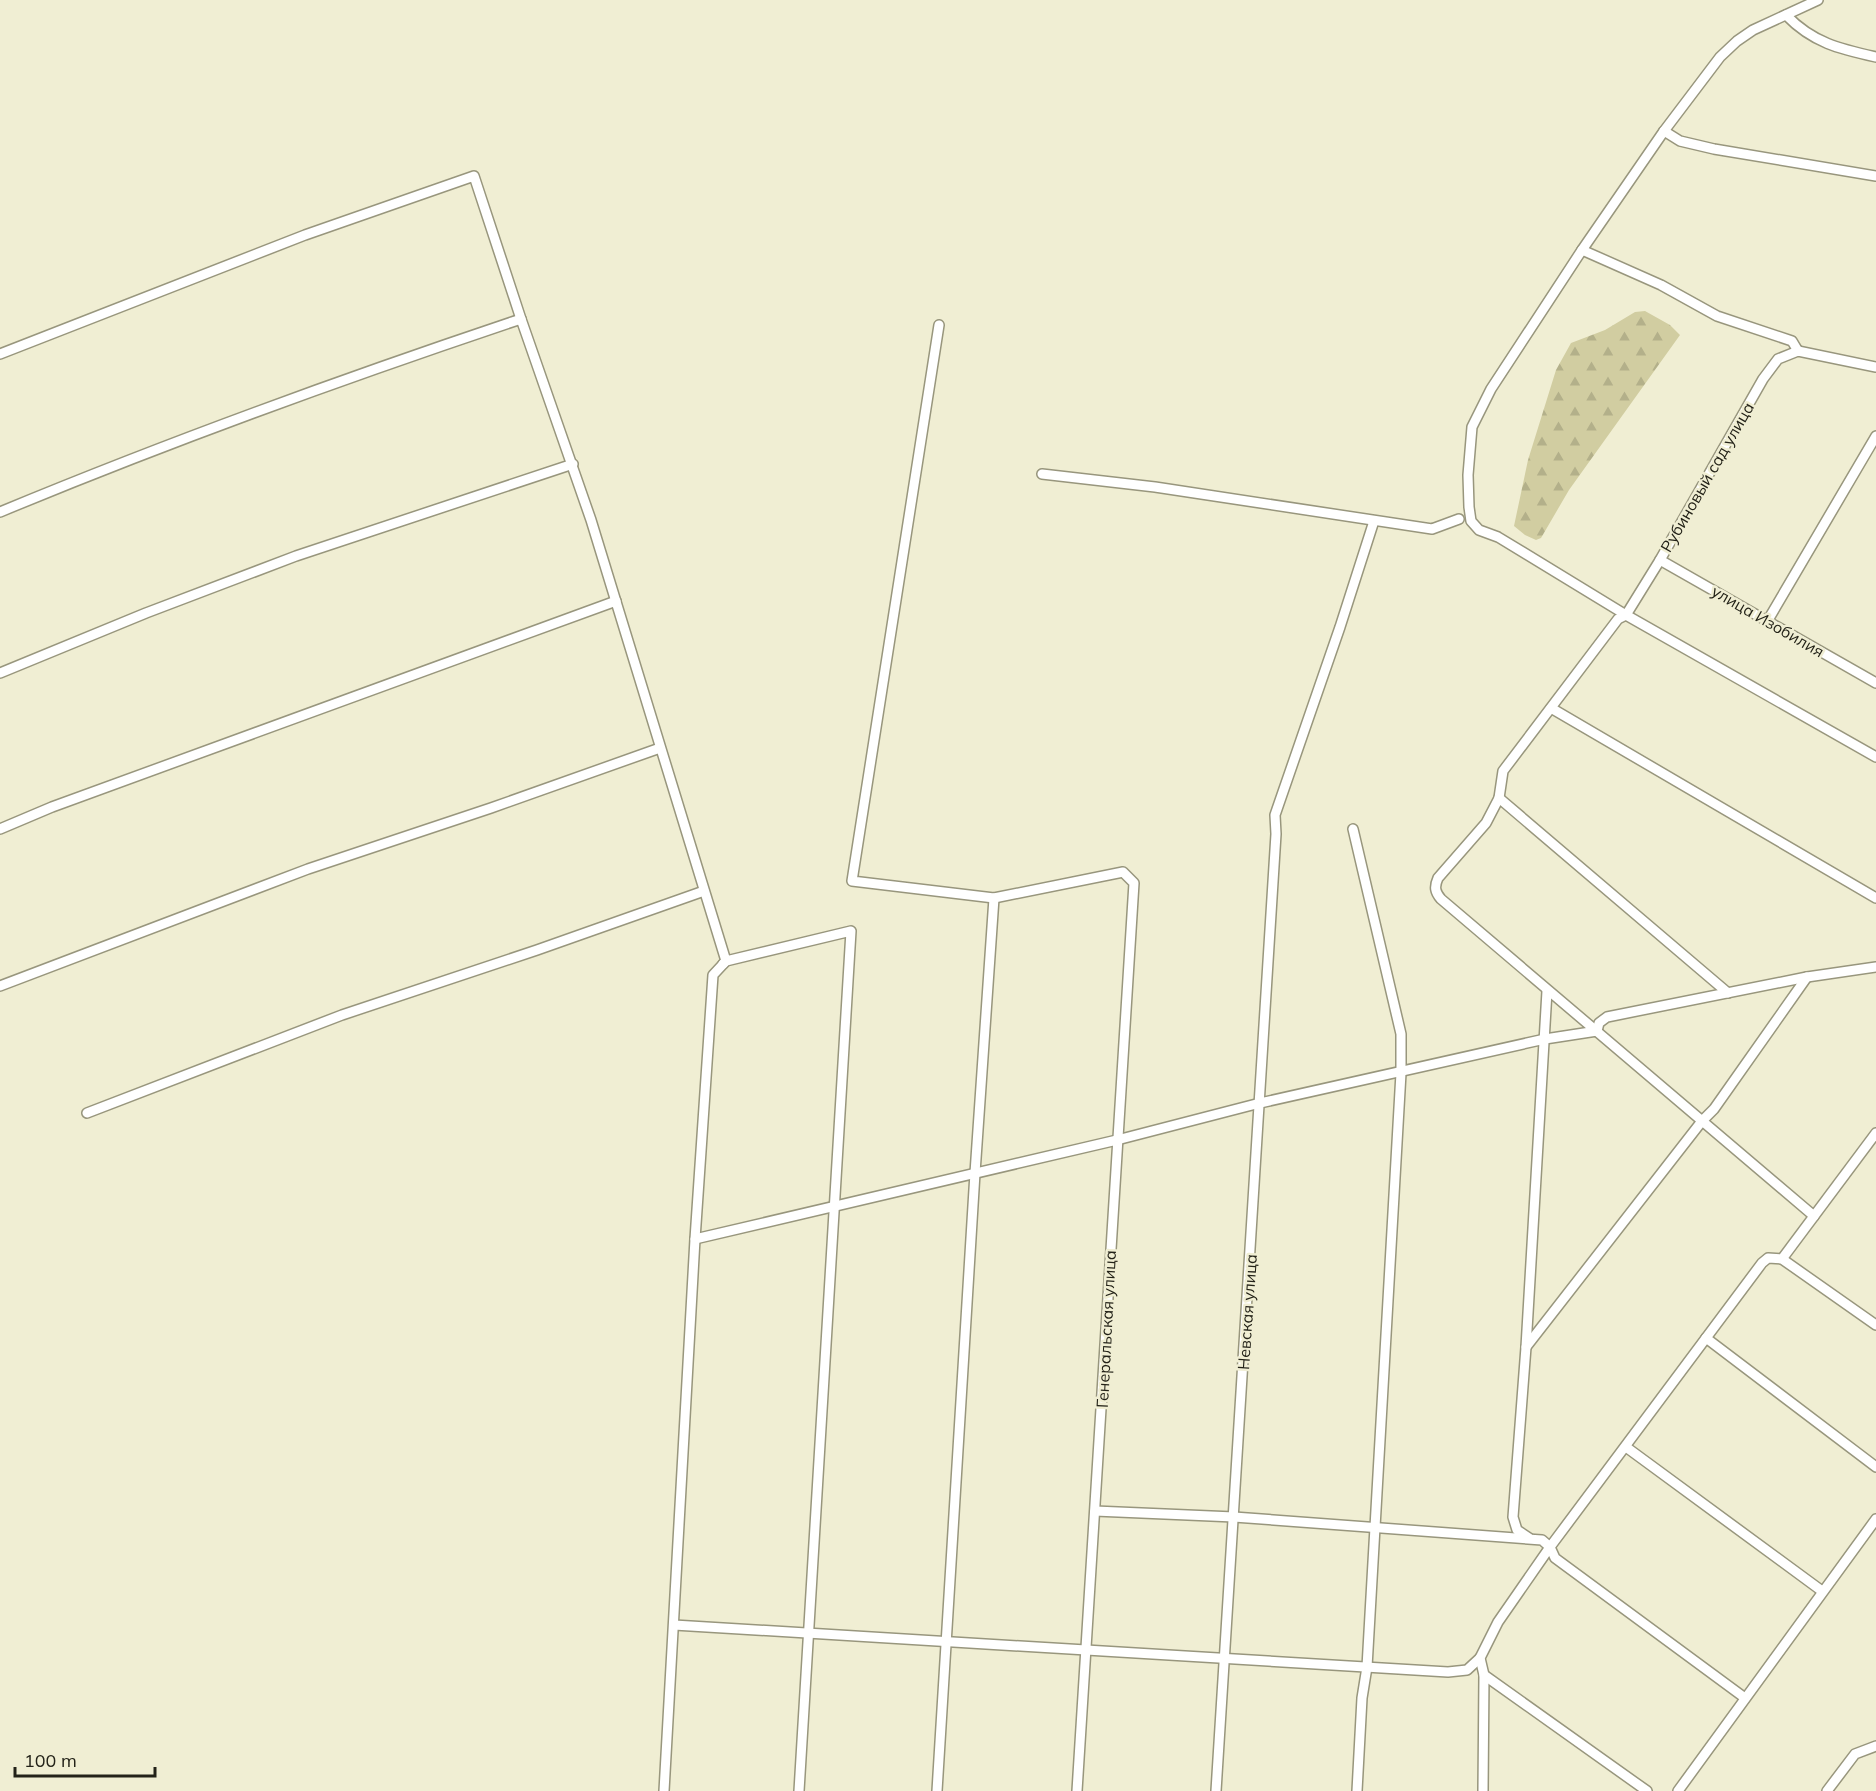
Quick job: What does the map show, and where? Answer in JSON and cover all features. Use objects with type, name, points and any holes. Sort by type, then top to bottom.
[{"type":"street","points":[[1818,0],[1753,30],[1720,57],[1664,131],[1582,250],[1491,389],[1472,427],[1468,475],[1470,515],[1471,521],[1479,530],[1498,537],[1626,615],[1876,757]]},
{"type":"street","points":[[1786,15],[1807,34],[1828,45],[1876,57]]},
{"type":"street","points":[[1664,131],[1680,141],[1714,149],[1876,176]]},
{"type":"street","points":[[0,354],[305,235],[474,176],[521,319],[573,464],[726,961]]},
{"type":"street","points":[[1582,250],[1661,285],[1717,316],[1792,341],[1798,351],[1876,367]]},
{"type":"street","points":[[0,512],[113,465],[326,386],[521,319]]},
{"type":"street","points":[[937,1791],[994,898],[852,881],[939,325]]},
{"type":"street","name":"Рубиновый сад улица","points":[[1547,991],[1437,894],[1435,886],[1438,878],[1486,823],[1499,798],[1503,771],[1618,619],[1626,615],[1763,379],[1778,359],[1798,351]]},
{"type":"street","points":[[1768,620],[1876,436]]},
{"type":"street","points":[[0,673],[146,613],[296,556],[573,464]]},
{"type":"street","points":[[1042,474],[1155,487],[1432,529],[1459,519]]},
{"type":"street","name":"Невская улица","points":[[1216,1791],[1260,1103],[1276,834],[1275,815],[1374,521]]},
{"type":"street","name":"улица Изобилия","points":[[1660,560],[1875,681]]},
{"type":"street","points":[[0,829],[52,807],[616,601]]},
{"type":"street","points":[[1551,708],[1876,898]]},
{"type":"street","points":[[0,986],[308,869],[660,748]]},
{"type":"street","points":[[1499,798],[1728,993]]},
{"type":"street","points":[[1353,829],[1401,1035],[1401,1073],[1367,1667],[1362,1698],[1357,1791]]},
{"type":"street","name":"Генеральская улица","points":[[994,898],[1123,872],[1134,883],[1077,1791]]},
{"type":"street","points":[[87,1113],[342,1016],[704,891]]},
{"type":"street","points":[[664,1791],[695,1239],[714,975],[726,961],[851,931],[799,1791]]},
{"type":"street","points":[[1597,1031],[1599,1023],[1607,1017],[1807,977],[1876,967]]},
{"type":"street","points":[[1526,1347],[1702,1121],[1714,1109],[1807,977]]},
{"type":"street","points":[[1547,991],[1814,1216]]},
{"type":"street","points":[[1529,1538],[1517,1530],[1513,1517],[1526,1347],[1547,991]]},
{"type":"street","points":[[695,1239],[1117,1140],[1260,1103],[1545,1039],[1597,1031]]},
{"type":"street","points":[[1782,1258],[1876,1132]]},
{"type":"street","points":[[674,1625],[1448,1672],[1467,1670],[1480,1658],[1498,1622],[1550,1547],[1762,1263],[1775,1257],[1782,1258],[1876,1325]]},
{"type":"street","points":[[1706,1338],[1876,1467]]},
{"type":"street","points":[[1626,1447],[1822,1591]]},
{"type":"street","points":[[1095,1511],[1234,1517],[1542,1540],[1550,1547],[1555,1558],[1745,1698]]},
{"type":"street","points":[[1677,1791],[1876,1519]]},
{"type":"street","points":[[1480,1658],[1484,1675],[1483,1791]]},
{"type":"street","points":[[1484,1675],[1647,1791]]},
{"type":"street","points":[[1827,1791],[1855,1754],[1876,1746]]},
{"type":"green space","points":[[1645,311],[1670,325],[1680,335],[1569,490],[1541,538],[1536,540],[1525,535],[1514,526],[1528,460],[1556,370],[1571,343],[1605,330],[1635,312]]}]
